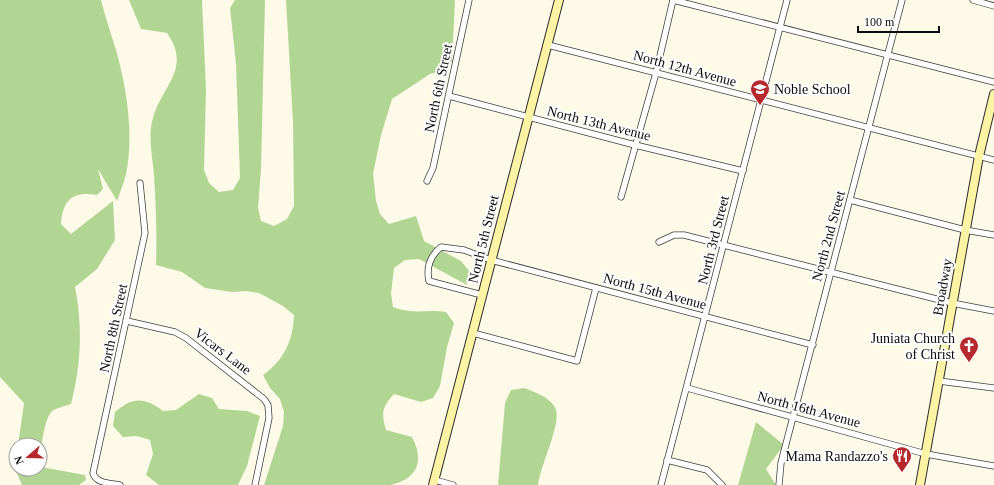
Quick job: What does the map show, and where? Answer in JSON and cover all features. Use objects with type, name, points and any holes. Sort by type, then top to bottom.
[{"type":"street","name":"North 6th Street","points":[[427,181],[433,168],[469,0]]},
{"type":"street","name":"North 5th Street","points":[[434,483],[559,0]]},
{"type":"street","points":[[621,197],[656,73],[673,0],[994,82]]},
{"type":"street","name":"North 3rd Street","points":[[661,485],[706,317],[787,0]]},
{"type":"street","name":"North 2nd Street","points":[[778,482],[781,463],[902,0]]},
{"type":"street","points":[[973,0],[994,6]]},
{"type":"street","name":"North 12th Avenue","points":[[548,45],[994,160]]},
{"type":"street","name":"Broadway","points":[[920,485],[978,156],[994,94]]},
{"type":"street","name":"North 13th Avenue","points":[[449,96],[528,118],[743,171]]},
{"type":"street","name":"North 8th Street","points":[[120,485],[98,481],[94,478],[94,467],[145,233],[140,183]]},
{"type":"street","points":[[850,200],[965,230],[994,235]]},
{"type":"street","points":[[659,242],[674,235],[684,235],[952,303],[994,311]]},
{"type":"street","name":"North 15th Avenue","points":[[482,296],[429,281],[430,260],[441,247],[448,246],[464,250],[491,260],[813,345]]},
{"type":"street","points":[[473,333],[577,361],[596,288]]},
{"type":"street","name":"Vicars Lane","points":[[127,321],[174,332],[186,338],[264,399],[269,411],[255,485]]},
{"type":"street","points":[[939,381],[994,388]]},
{"type":"street","name":"North 16th Avenue","points":[[687,388],[926,454],[994,466]]},
{"type":"street","points":[[667,460],[707,470],[722,485]]},
{"type":"street","points":[[434,483],[453,485]]},
{"type":"green space","points":[[0,0],[101,0],[120,65],[126,96],[129,128],[128,159],[125,177],[117,201],[98,169],[103,189],[97,195],[82,194],[71,199],[64,208],[62,215],[61,224],[71,234],[113,201],[115,240],[97,269],[75,287],[78,302],[80,346],[77,375],[71,404],[52,411],[47,420],[43,437],[19,437],[24,403],[0,377]]},
{"type":"green space","points":[[129,0],[202,0],[206,89],[204,170],[209,183],[219,192],[233,190],[240,178],[236,64],[230,8],[235,0],[265,0],[261,169],[258,208],[261,221],[274,226],[287,219],[294,206],[293,122],[286,0],[455,0],[452,61],[444,71],[430,74],[392,99],[381,135],[373,174],[376,201],[380,214],[389,224],[416,216],[424,241],[461,261],[470,272],[467,285],[419,259],[405,260],[394,268],[391,294],[393,307],[407,311],[446,312],[454,323],[447,347],[440,386],[433,398],[421,402],[394,394],[384,410],[383,419],[386,430],[412,437],[416,446],[418,461],[416,468],[407,479],[390,485],[264,485],[283,426],[284,412],[280,399],[270,388],[263,375],[277,363],[286,349],[292,333],[294,315],[283,306],[259,293],[246,291],[232,292],[205,288],[182,272],[156,265],[156,209],[151,128],[156,109],[176,68],[177,57],[174,46],[167,33],[141,29]]},
{"type":"green space","points":[[524,388],[543,396],[551,402],[556,410],[556,425],[538,485],[498,485],[505,403],[511,390]]},
{"type":"green space","points":[[199,394],[212,398],[219,409],[247,411],[260,416],[247,466],[238,485],[159,485],[146,475],[153,454],[150,440],[137,436],[123,437],[113,426],[115,412],[133,401],[144,401],[150,403],[163,411],[176,410]]},
{"type":"green space","points":[[756,422],[784,445],[766,469],[776,485],[738,485]]},
{"type":"green space","points":[[48,468],[85,475],[86,480],[79,485],[22,485],[19,477],[48,477]]},
{"type":"place","name":"Noble School","points":[[760,106]]},
{"type":"place","name":"Juniata Church of Christ","points":[[969,363]]},
{"type":"place","name":"Mama Randazzo's","points":[[902,473]]}]
